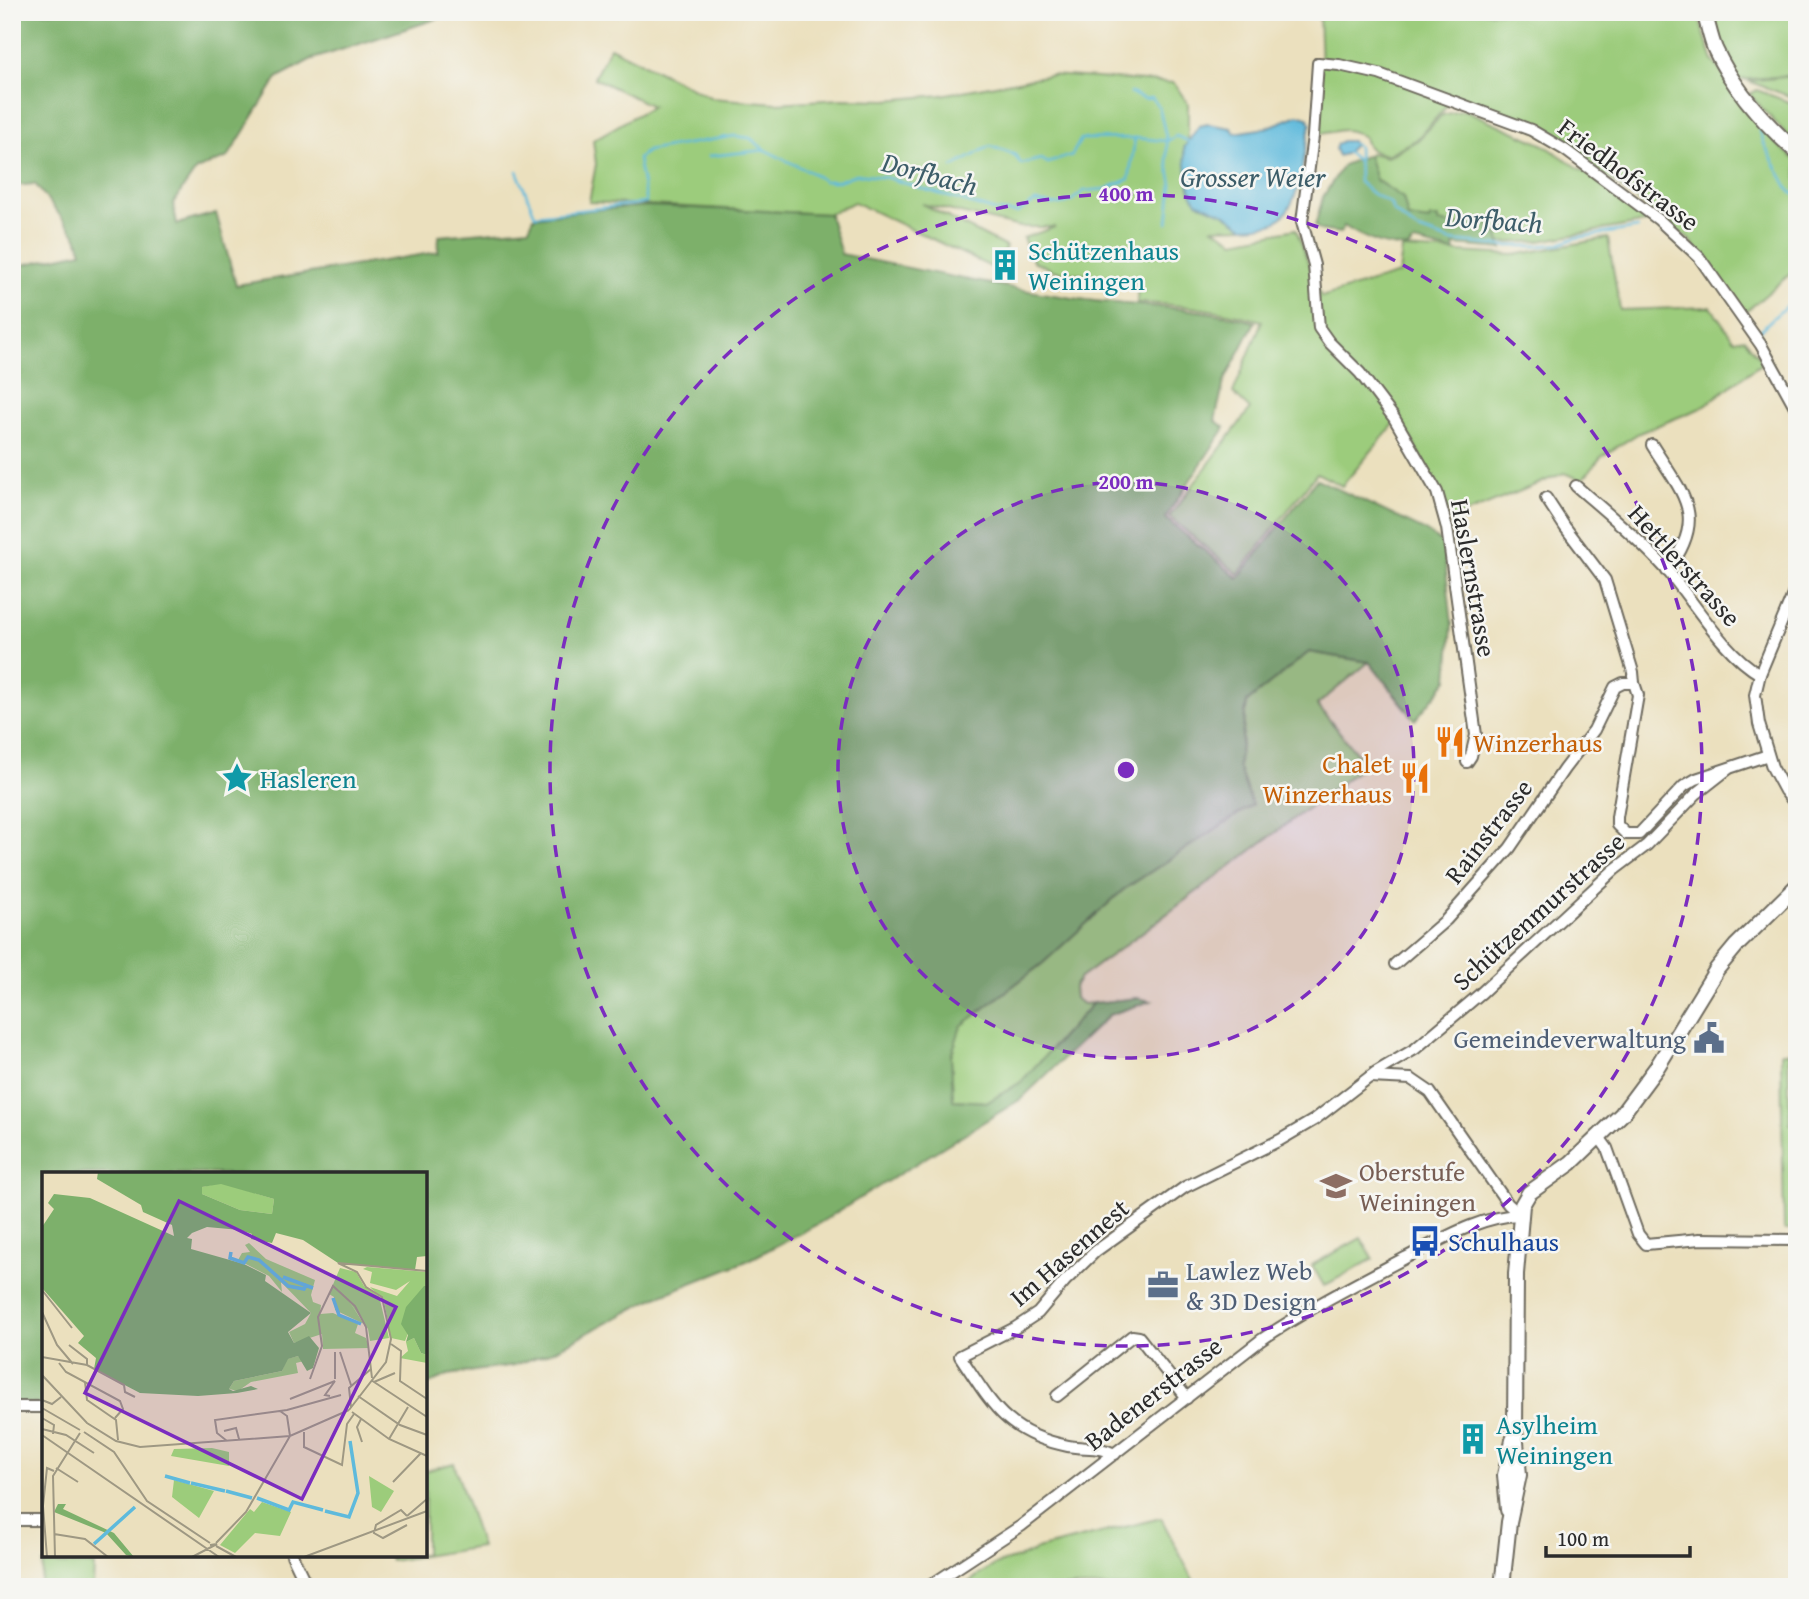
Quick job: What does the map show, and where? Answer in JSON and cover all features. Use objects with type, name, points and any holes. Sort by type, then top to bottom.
[{"type":"street","points":[[1704,12],[1712,40],[1724,65],[1757,111],[1797,152]]},
{"type":"street","name":"Friedhofstrasse","points":[[1318,63],[1379,74],[1531,130],[1565,150],[1659,220],[1699,257],[1761,345],[1797,410]]},
{"type":"street","name":"Haslernstrasse","points":[[1318,63],[1313,136],[1302,222],[1314,265],[1318,322],[1323,336],[1360,373],[1394,418],[1420,461],[1441,504],[1447,528],[1476,735],[1467,762]]},
{"type":"street","points":[[1652,445],[1686,500],[1690,516],[1686,540],[1667,571]]},
{"type":"street","name":"Hettlerstrasse","points":[[1576,486],[1637,539],[1667,571],[1738,660],[1760,674]]},
{"type":"street","points":[[1546,498],[1564,527],[1605,580],[1638,690],[1617,817],[1620,830],[1632,836],[1639,834],[1684,786],[1696,779],[1768,755]]},
{"type":"street","points":[[1797,585],[1760,674],[1755,695],[1757,713],[1776,777],[1797,806]]},
{"type":"street","name":"Rainstrasse","points":[[1395,964],[1446,919],[1510,848],[1594,730],[1615,687],[1623,683],[1634,683]]},
{"type":"street","name":"Schützenmurstrasse","points":[[1370,1077],[1438,1031],[1614,870],[1647,845],[1696,794],[1728,769]]},
{"type":"street","points":[[1503,1587],[1509,1522],[1519,1475],[1515,1431],[1516,1274],[1520,1215],[1529,1193],[1571,1163],[1622,1114],[1651,1077],[1717,969],[1736,946],[1797,886]]},
{"type":"street","points":[[1370,1077],[1411,1079],[1430,1092],[1508,1204],[1520,1215]]},
{"type":"street","name":"Im Hasennest","points":[[1115,1454],[1107,1449],[1068,1446],[1018,1428],[1000,1414],[960,1356],[1038,1313],[1065,1280],[1096,1251],[1185,1187],[1314,1120],[1370,1077]]},
{"type":"street","points":[[1600,1137],[1607,1147],[1638,1234],[1646,1244],[1700,1239],[1797,1240]]},
{"type":"street","name":"Badenerstrasse","points":[[928,1587],[1021,1526],[1261,1340],[1314,1305],[1487,1220],[1520,1215]]},
{"type":"street","points":[[1057,1396],[1132,1336],[1139,1338],[1187,1398]]},
{"type":"street","points":[[12,1407],[42,1407]]},
{"type":"street","points":[[12,1520],[42,1520]]},
{"type":"street","points":[[293,1557],[304,1580],[304,1587]]},
{"type":"green space","points":[[12,12],[458,12],[310,60],[277,78],[228,157],[196,170],[173,203],[177,224],[216,213],[236,285],[438,252],[439,236],[529,228],[534,217],[590,210],[649,206],[829,214],[841,254],[1056,295],[1193,310],[1255,322],[1224,382],[1215,420],[1225,428],[1165,518],[1238,578],[1317,479],[1422,529],[1443,543],[1452,624],[1448,680],[1415,720],[1369,662],[1309,652],[1247,702],[1238,766],[1252,805],[1123,890],[1043,963],[961,1026],[951,1056],[953,1100],[988,1102],[1021,1082],[1093,1003],[1137,998],[1151,1001],[1109,1015],[1021,1099],[818,1224],[749,1260],[654,1298],[553,1351],[515,1365],[448,1375],[427,1385],[427,1172],[42,1172],[42,1404],[12,1403],[12,267],[82,252],[77,237],[35,184],[12,186]]},
{"type":"green space","points":[[1319,12],[1697,12],[1713,61],[1775,142],[1797,161],[1797,268],[1742,315],[1691,241],[1567,147],[1498,110],[1455,97],[1417,139],[1387,155],[1372,150],[1364,137],[1351,131],[1317,134],[1321,69]]},
{"type":"green space","points":[[1708,12],[1797,12],[1797,75],[1739,80],[1722,54]]},
{"type":"green space","points":[[610,47],[712,98],[776,103],[841,99],[887,100],[941,95],[1050,75],[1174,83],[1188,104],[1188,141],[1184,149],[1192,195],[1200,204],[1223,213],[1244,227],[1213,228],[1235,241],[1296,229],[1321,297],[1399,274],[1402,249],[1514,255],[1608,238],[1620,310],[1711,307],[1734,340],[1744,338],[1763,362],[1701,408],[1639,433],[1601,457],[1582,480],[1564,473],[1453,519],[1400,417],[1342,486],[1317,473],[1238,574],[1169,517],[1250,409],[1233,393],[1262,321],[1200,308],[1137,303],[1138,281],[1055,271],[1033,261],[1023,238],[1055,227],[1020,227],[922,204],[1006,247],[995,269],[854,202],[829,214],[589,202],[596,164],[593,140],[652,106],[594,78]]},
{"type":"green space","points":[[1794,76],[1797,78],[1797,99],[1748,81]]},
{"type":"green space","points":[[1757,90],[1797,105],[1797,146],[1749,94]]},
{"type":"green space","points":[[1465,110],[1544,145],[1592,177],[1647,222],[1539,241],[1500,243],[1496,229],[1490,230],[1488,220],[1459,226],[1438,222],[1438,219],[1429,221],[1408,218],[1403,198],[1376,180],[1368,155],[1370,153],[1387,157],[1418,140],[1442,115]]},
{"type":"green space","points":[[1368,155],[1376,180],[1403,198],[1408,218],[1429,221],[1430,218],[1438,218],[1438,222],[1459,226],[1488,220],[1490,230],[1496,229],[1502,249],[1454,245],[1455,252],[1414,242],[1408,248],[1374,242],[1344,226],[1340,233],[1320,230],[1315,226],[1323,197],[1343,165]]},
{"type":"green space","points":[[1309,652],[1369,662],[1317,705],[1366,764],[1080,978],[1074,987],[1075,998],[1083,1004],[1093,1003],[1021,1082],[988,1102],[953,1100],[951,1056],[961,1026],[1043,963],[1123,890],[1252,805],[1238,767],[1247,702]]},
{"type":"green space","points":[[1781,1052],[1788,1052],[1790,1124],[1797,1124],[1797,1221],[1792,1221],[1792,1230],[1784,1230]]},
{"type":"green space","points":[[1361,1238],[1373,1259],[1324,1286],[1312,1265]]},
{"type":"green space","points":[[454,1463],[481,1547],[427,1555],[427,1470]]},
{"type":"green space","points":[[1161,1518],[1197,1587],[963,1587],[991,1568],[1037,1549]]},
{"type":"green space","points":[[390,1557],[417,1557],[391,1561]]},
{"type":"green space","points":[[43,1564],[94,1565],[93,1587],[40,1587]]},
{"type":"water","name":"Grosser Weier","points":[[1298,115],[1308,118],[1311,124],[1300,178],[1292,204],[1276,222],[1265,226],[1244,227],[1223,213],[1197,202],[1192,195],[1184,148],[1199,126],[1208,124],[1231,128],[1235,133],[1266,128]]},
{"type":"water","points":[[1342,141],[1352,141],[1354,145],[1345,154],[1338,156],[1335,149]]},
{"type":"waterway","points":[[1130,93],[1145,99],[1152,98],[1159,107],[1167,141],[1172,184],[1168,223]]},
{"type":"waterway","points":[[1757,122],[1765,146],[1790,192],[1797,195]]},
{"type":"waterway","name":"Dorfbach","points":[[517,171],[535,215],[646,203],[638,159],[647,151],[734,136],[750,138],[765,150],[824,181],[838,181],[856,174],[888,178],[995,211],[1017,213],[1035,202],[1060,205],[1084,191],[1106,189],[1129,179],[1135,138]]},
{"type":"waterway","points":[[953,167],[990,146],[1015,155],[1021,164],[1041,159],[1048,163],[1072,155],[1081,139],[1135,138],[1167,141],[1176,136],[1188,141]]},
{"type":"waterway","name":"Dorfbach","points":[[1354,144],[1358,146],[1359,182],[1390,203],[1393,211],[1416,229],[1450,241],[1537,246],[1638,228]]},
{"type":"waterway","points":[[709,156],[765,150]]},
{"type":"waterway","points":[[1347,152],[1358,161]]},
{"type":"waterway","points":[[1758,332],[1797,296]]},
{"type":"place","name":"Schützenhaus Weiningen","points":[[1005,265]]},
{"type":"place","name":"Winzerhaus","points":[[1450,742]]},
{"type":"place","name":"Hasleren","points":[[237,778]]},
{"type":"place","name":"Chalet Winzerhaus","points":[[1415,778]]},
{"type":"place","name":"Gemeindeverwaltung","points":[[1709,1038]]},
{"type":"place","name":"Oberstufe Weiningen","points":[[1336,1186]]},
{"type":"place","name":"Schulhaus","points":[[1425,1241]]},
{"type":"place","name":"Lawlez Web & 3D Design","points":[[1163,1285]]},
{"type":"place","name":"Asylheim Weiningen","points":[[1473,1439]]}]
